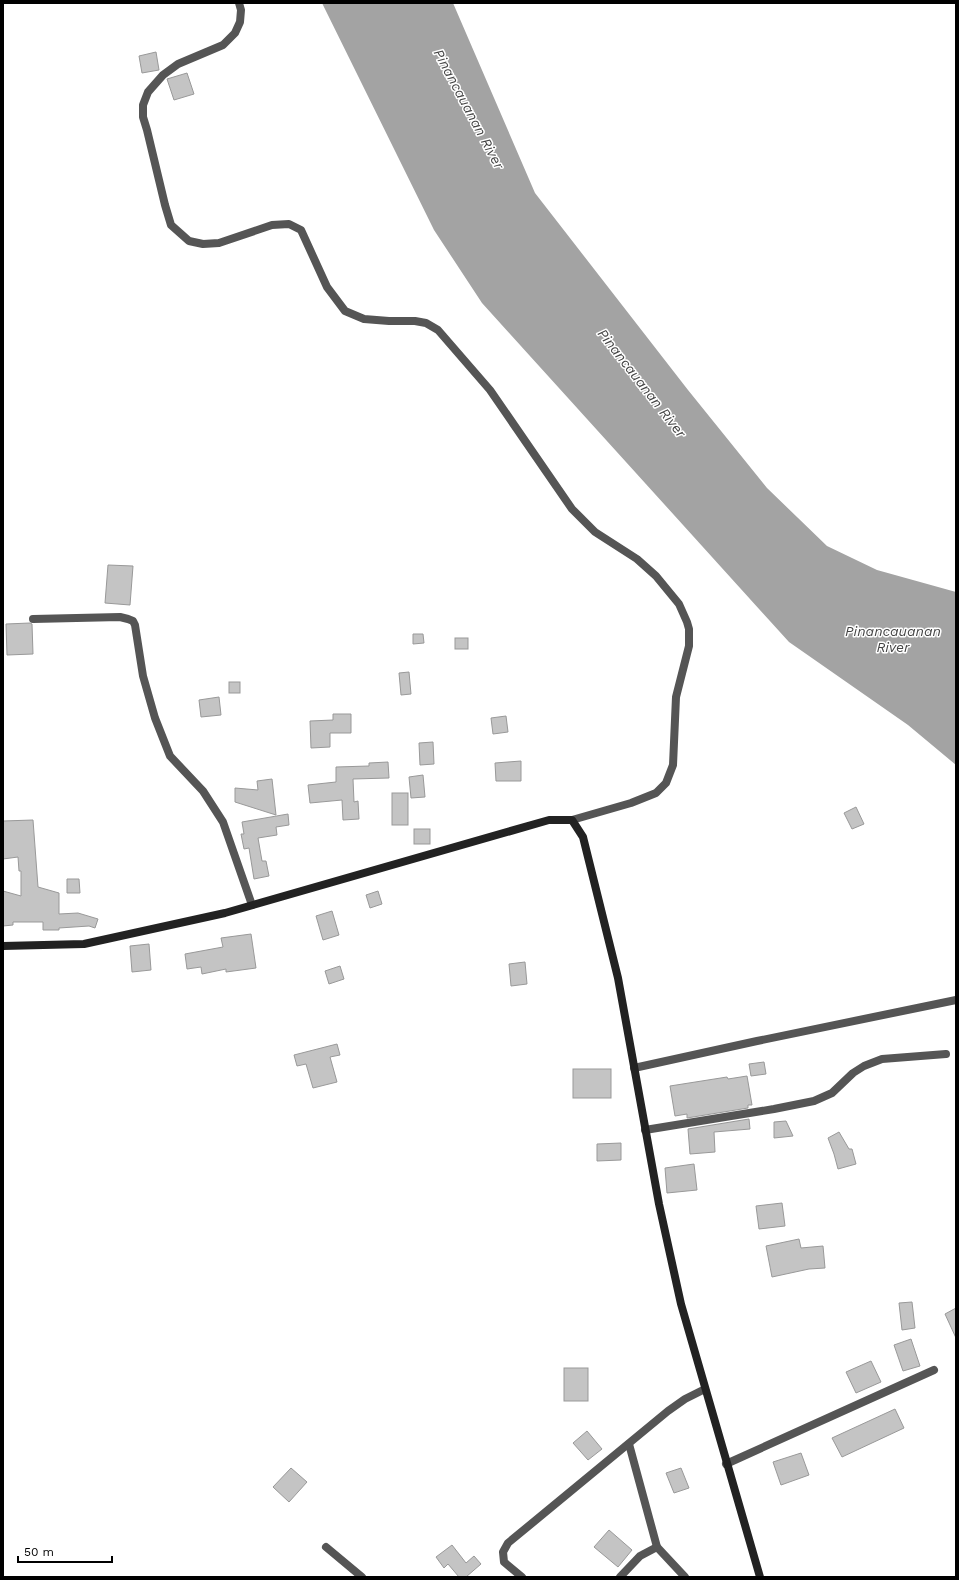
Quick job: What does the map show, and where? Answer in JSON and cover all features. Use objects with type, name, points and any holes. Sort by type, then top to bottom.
[{"type":"street","points":[[3,946],[84,944],[225,913],[549,820],[572,820],[631,803],[656,793],[666,783],[673,765],[676,697],[689,646],[689,629],[679,604],[656,576],[637,559],[595,532],[572,509],[490,390],[438,330],[426,323],[415,321],[364,319],[345,311],[327,287],[301,230],[289,224],[272,225],[219,243],[203,244],[189,241],[171,225],[143,117],[143,105],[148,92],[163,75],[178,64],[223,45],[235,33],[240,22],[241,10],[239,3]]},
{"type":"street","points":[[33,619],[120,617],[133,621],[137,632],[143,676],[155,718],[170,756],[203,791],[223,822],[252,905]]},
{"type":"street","points":[[572,820],[583,836],[618,978],[659,1204],[681,1304],[726,1464],[760,1577]]},
{"type":"street","points":[[634,1068],[956,1000]]},
{"type":"street","points":[[645,1130],[814,1101],[832,1093],[853,1073],[864,1066],[882,1059],[946,1054]]},
{"type":"street","points":[[726,1464],[934,1370]]},
{"type":"street","points":[[522,1577],[504,1562],[503,1552],[508,1544],[668,1411],[685,1399],[705,1389]]},
{"type":"street","points":[[629,1444],[657,1547],[685,1577]]},
{"type":"street","points":[[326,1547],[362,1577]]},
{"type":"street","points":[[620,1577],[640,1556],[657,1547]]},
{"type":"water","name":"Pinancauanan River","points":[[322,3],[453,3],[535,193],[688,390],[767,488],[827,546],[877,570],[956,592],[956,765],[908,725],[789,642],[482,303],[434,230]]},
{"type":"building","points":[[156,52],[159,70],[142,73],[139,56]]},
{"type":"building","points":[[187,73],[194,94],[174,100],[167,79]]},
{"type":"building","points":[[108,565],[133,566],[130,605],[105,603]]},
{"type":"building","points":[[6,624],[32,624],[33,654],[7,655]]},
{"type":"building","points":[[413,634],[423,634],[424,643],[413,644]]},
{"type":"building","points":[[455,638],[468,638],[468,649],[455,649]]},
{"type":"building","points":[[409,672],[411,694],[401,695],[399,673]]},
{"type":"building","points":[[229,682],[240,682],[240,693],[229,693]]},
{"type":"building","points":[[219,697],[221,715],[201,717],[199,700]]},
{"type":"building","points":[[333,714],[351,714],[351,733],[330,733],[330,747],[311,748],[310,721],[333,720]]},
{"type":"building","points":[[506,716],[508,732],[493,734],[491,718]]},
{"type":"building","points":[[433,742],[434,764],[420,765],[419,743]]},
{"type":"building","points":[[521,761],[521,781],[496,781],[495,763]]},
{"type":"building","points":[[388,762],[389,778],[353,779],[354,802],[358,801],[359,819],[343,820],[342,800],[310,803],[308,785],[336,782],[336,767],[369,766],[369,763]]},
{"type":"building","points":[[423,775],[425,797],[411,798],[409,777]]},
{"type":"building","points":[[272,779],[276,815],[235,802],[235,788],[258,790],[257,781]]},
{"type":"building","points":[[392,793],[408,793],[408,825],[392,825]]},
{"type":"building","points":[[856,807],[864,824],[852,829],[844,813]]},
{"type":"building","points":[[288,814],[289,825],[276,827],[277,835],[258,838],[262,861],[266,861],[269,876],[254,879],[249,848],[244,849],[241,834],[244,834],[242,822]]},
{"type":"building","points":[[33,820],[38,887],[59,893],[59,914],[78,913],[98,919],[95,928],[89,926],[59,928],[59,930],[43,930],[43,922],[13,922],[13,925],[3,926],[3,891],[21,896],[21,871],[19,871],[18,857],[3,859],[3,821]]},
{"type":"building","points":[[414,829],[430,829],[430,844],[414,844]]},
{"type":"building","points":[[67,879],[79,879],[80,893],[67,893]]},
{"type":"building","points":[[378,891],[382,904],[370,908],[366,895]]},
{"type":"building","points":[[332,911],[339,935],[323,940],[316,916]]},
{"type":"building","points":[[251,934],[256,968],[226,972],[226,969],[202,974],[201,967],[187,969],[185,954],[223,947],[221,938]]},
{"type":"building","points":[[149,944],[151,970],[132,972],[130,946]]},
{"type":"building","points":[[525,962],[527,984],[511,986],[509,964]]},
{"type":"building","points":[[340,966],[344,979],[329,984],[325,971]]},
{"type":"building","points":[[337,1044],[340,1055],[330,1057],[337,1082],[313,1088],[306,1064],[297,1066],[294,1055]]},
{"type":"building","points":[[764,1062],[766,1074],[751,1076],[749,1064]]},
{"type":"building","points":[[573,1069],[611,1069],[611,1098],[573,1098]]},
{"type":"building","points":[[747,1076],[752,1105],[748,1105],[748,1108],[687,1118],[687,1114],[675,1116],[670,1086],[727,1077],[728,1079]]},
{"type":"building","points":[[749,1119],[750,1129],[714,1132],[715,1152],[690,1154],[688,1129]]},
{"type":"building","points":[[786,1121],[793,1136],[774,1138],[774,1122]]},
{"type":"building","points":[[839,1132],[849,1149],[852,1149],[856,1164],[838,1169],[828,1138]]},
{"type":"building","points":[[621,1143],[621,1160],[597,1161],[597,1144]]},
{"type":"building","points":[[694,1164],[697,1190],[667,1193],[665,1168]]},
{"type":"building","points":[[782,1203],[785,1226],[759,1229],[756,1206]]},
{"type":"building","points":[[799,1239],[801,1248],[823,1246],[825,1268],[809,1269],[772,1277],[766,1246]]},
{"type":"building","points":[[912,1302],[915,1328],[902,1330],[899,1303]]},
{"type":"building","points":[[956,1308],[956,1338],[945,1314]]},
{"type":"building","points":[[911,1339],[920,1366],[903,1371],[894,1345]]},
{"type":"building","points":[[871,1361],[881,1382],[856,1393],[846,1372]]},
{"type":"building","points":[[564,1368],[588,1368],[588,1401],[564,1401]]},
{"type":"building","points":[[895,1409],[904,1428],[842,1457],[832,1438]]},
{"type":"building","points":[[587,1431],[602,1449],[588,1460],[573,1443]]},
{"type":"building","points":[[801,1453],[809,1475],[781,1485],[773,1462]]},
{"type":"building","points":[[291,1468],[307,1482],[289,1502],[273,1487]]},
{"type":"building","points":[[681,1468],[689,1488],[674,1493],[666,1473]]},
{"type":"building","points":[[609,1530],[632,1550],[618,1567],[594,1547]]},
{"type":"building","points":[[452,1545],[466,1563],[474,1556],[481,1564],[466,1577],[459,1577],[448,1564],[444,1568],[436,1557]]}]
